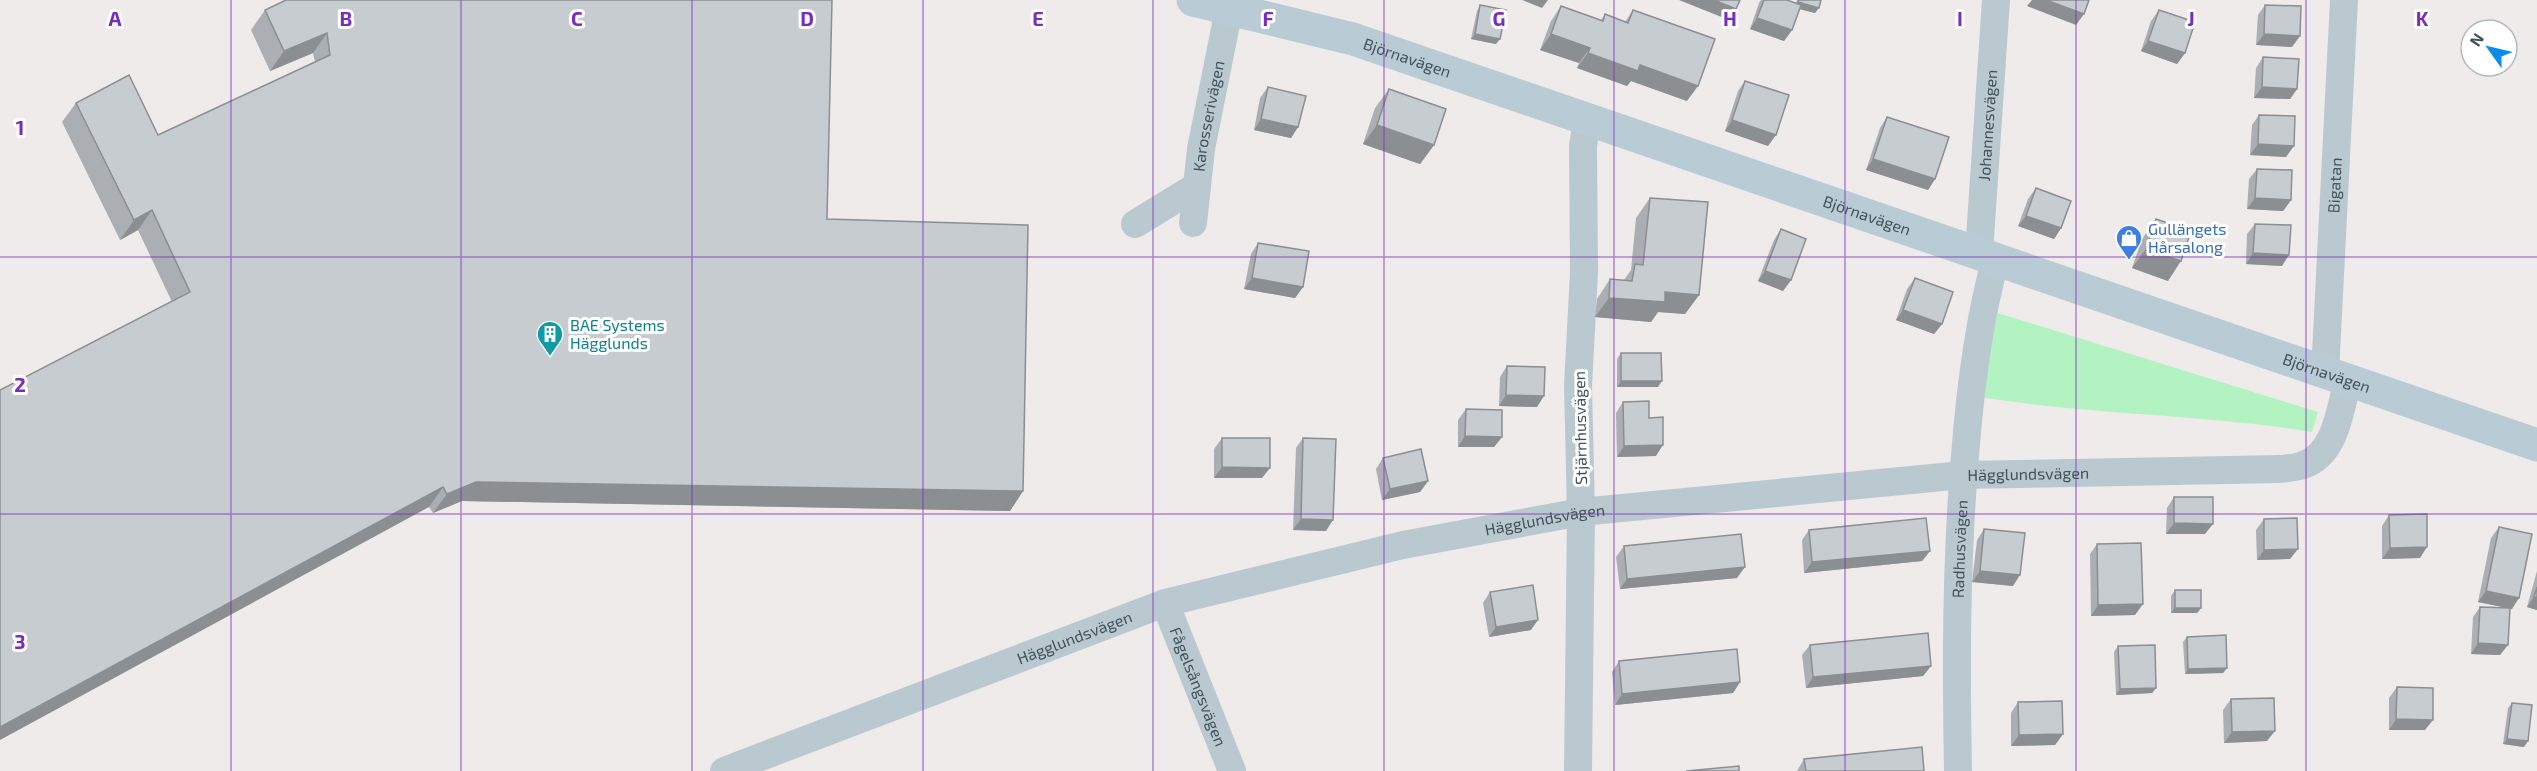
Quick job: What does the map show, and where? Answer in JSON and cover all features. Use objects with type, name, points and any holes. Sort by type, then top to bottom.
[{"type":"main road","name":"Björnavägen","points":[[1193,0],[1353,39],[2537,445]]},
{"type":"street","name":"Johannesvägen","points":[[1988,255],[1996,0]]},
{"type":"street","name":"Bigatan","points":[[2336,376],[2344,0]]},
{"type":"street","name":"Karosserivägen","points":[[1193,223],[1201,149],[1230,9]]},
{"type":"street","name":"Stjärnhusvägen","points":[[1578,771],[1581,512],[1578,386],[1584,272],[1583,146],[1587,121]]},
{"type":"street","points":[[1135,224],[1197,186]]},
{"type":"street","name":"Radhusvägen","points":[[1958,771],[1956,594],[1970,394],[1987,291],[1988,255]]},
{"type":"street","name":"Hägglundsvägen","points":[[724,771],[1165,603],[1403,545],[1581,512],[1963,475],[2280,469],[2302,466],[2325,450],[2334,434],[2336,376]]},
{"type":"street","name":"Fågelsångsvägen","points":[[1165,603],[1232,771]]},
{"type":"green space","points":[[1998,313],[2318,412],[2312,432],[2229,421],[2063,408],[1980,397]]},
{"type":"building","name":"BAE Systems Hägglunds","points":[[286,0],[832,0],[827,219],[1028,225],[1023,491],[476,482],[447,494],[443,487],[0,727],[0,390],[190,292],[152,210],[134,220],[76,103],[129,75],[158,135],[330,55],[327,33],[284,51],[265,10]]},
{"type":"building","points":[[1714,0],[1740,0],[1736,9]]},
{"type":"building","points":[[1764,0],[1787,0],[1801,5],[1792,30],[1757,18]]},
{"type":"building","points":[[1799,0],[1821,0],[1819,8],[1798,2]]},
{"type":"building","points":[[2046,0],[2089,0],[2084,14]]},
{"type":"building","points":[[1480,5],[1506,10],[1500,39],[1475,34]]},
{"type":"building","points":[[2265,5],[2301,6],[2300,36],[2264,34]]},
{"type":"building","points":[[1561,6],[1603,21],[1605,14],[1628,23],[1633,10],[1715,39],[1698,86],[1640,65],[1638,71],[1588,53],[1590,48],[1551,34]]},
{"type":"building","points":[[2159,10],[2195,22],[2185,53],[2148,41]]},
{"type":"building","points":[[2263,57],[2299,59],[2297,89],[2262,87]]},
{"type":"building","points":[[1745,81],[1789,95],[1776,135],[1732,120]]},
{"type":"building","points":[[1268,87],[1306,96],[1298,127],[1261,119]]},
{"type":"building","points":[[1389,89],[1446,109],[1434,145],[1377,125]]},
{"type":"building","points":[[2259,115],[2295,116],[2294,146],[2258,144]]},
{"type":"building","points":[[1887,117],[1949,137],[1935,179],[1873,159]]},
{"type":"building","points":[[2257,169],[2292,170],[2291,200],[2255,198]]},
{"type":"building","points":[[2036,188],[2071,201],[2061,228],[2026,216]]},
{"type":"building","points":[[1650,198],[1708,202],[1699,295],[1665,292],[1665,302],[1609,298],[1610,279],[1632,281],[1635,264],[1643,265]]},
{"type":"building","points":[[2156,219],[2191,231],[2181,261],[2146,249]]},
{"type":"building","points":[[2255,224],[2291,225],[2289,255],[2253,253]]},
{"type":"building","points":[[1781,229],[1806,239],[1791,280],[1765,271]]},
{"type":"building","points":[[1258,243],[1309,251],[1303,287],[1252,278]]},
{"type":"building","points":[[1915,278],[1953,292],[1942,324],[1903,310]]},
{"type":"building","points":[[1621,353],[1661,353],[1662,381],[1621,381]]},
{"type":"building","points":[[1507,366],[1545,367],[1544,396],[1506,395]]},
{"type":"building","points":[[1649,401],[1649,418],[1663,417],[1663,445],[1624,446],[1623,402]]},
{"type":"building","points":[[1466,409],[1502,410],[1502,437],[1465,436]]},
{"type":"building","points":[[1222,438],[1270,438],[1270,468],[1222,467]]},
{"type":"building","points":[[1303,438],[1336,439],[1333,520],[1301,519]]},
{"type":"building","points":[[1421,449],[1428,481],[1390,489],[1383,458]]},
{"type":"building","points":[[2174,497],[2213,497],[2213,524],[2174,523]]},
{"type":"building","points":[[2427,514],[2427,547],[2390,548],[2389,515]]},
{"type":"building","points":[[1926,518],[1930,551],[1812,562],[1809,530]]},
{"type":"building","points":[[2297,518],[2298,549],[2264,550],[2264,519]]},
{"type":"building","points":[[2499,527],[2532,534],[2519,598],[2486,591]]},
{"type":"building","points":[[1984,529],[2025,533],[2020,575],[1980,571]]},
{"type":"building","points":[[1741,534],[1745,567],[1627,579],[1624,546]]},
{"type":"building","points":[[2141,543],[2143,604],[2098,605],[2097,544]]},
{"type":"building","points":[[1533,585],[1538,620],[1496,627],[1490,592]]},
{"type":"building","points":[[2175,590],[2201,590],[2201,608],[2175,608]]},
{"type":"building","points":[[2480,607],[2510,608],[2508,645],[2478,643]]},
{"type":"building","points":[[1928,633],[1931,666],[1813,677],[1810,645]]},
{"type":"building","points":[[2226,635],[2227,668],[2188,669],[2187,637]]},
{"type":"building","points":[[2155,645],[2156,688],[2120,689],[2118,646]]},
{"type":"building","points":[[1737,649],[1740,682],[1622,694],[1619,661]]},
{"type":"building","points":[[2397,687],[2433,688],[2433,720],[2396,719]]},
{"type":"building","points":[[2274,698],[2275,731],[2232,732],[2231,699]]},
{"type":"building","points":[[2062,701],[2063,734],[2019,735],[2018,702]]},
{"type":"building","points":[[2512,703],[2532,705],[2528,741],[2507,739]]},
{"type":"building","points":[[1922,747],[1924,771],[1806,771],[1804,759]]},
{"type":"building","points":[[1739,766],[1739,771],[1686,771]]},
{"type":"place","name":"Gullängets Hårsalong","points":[[2129,261]]},
{"type":"place","name":"BAE Systems Hägglunds","points":[[550,357]]}]
